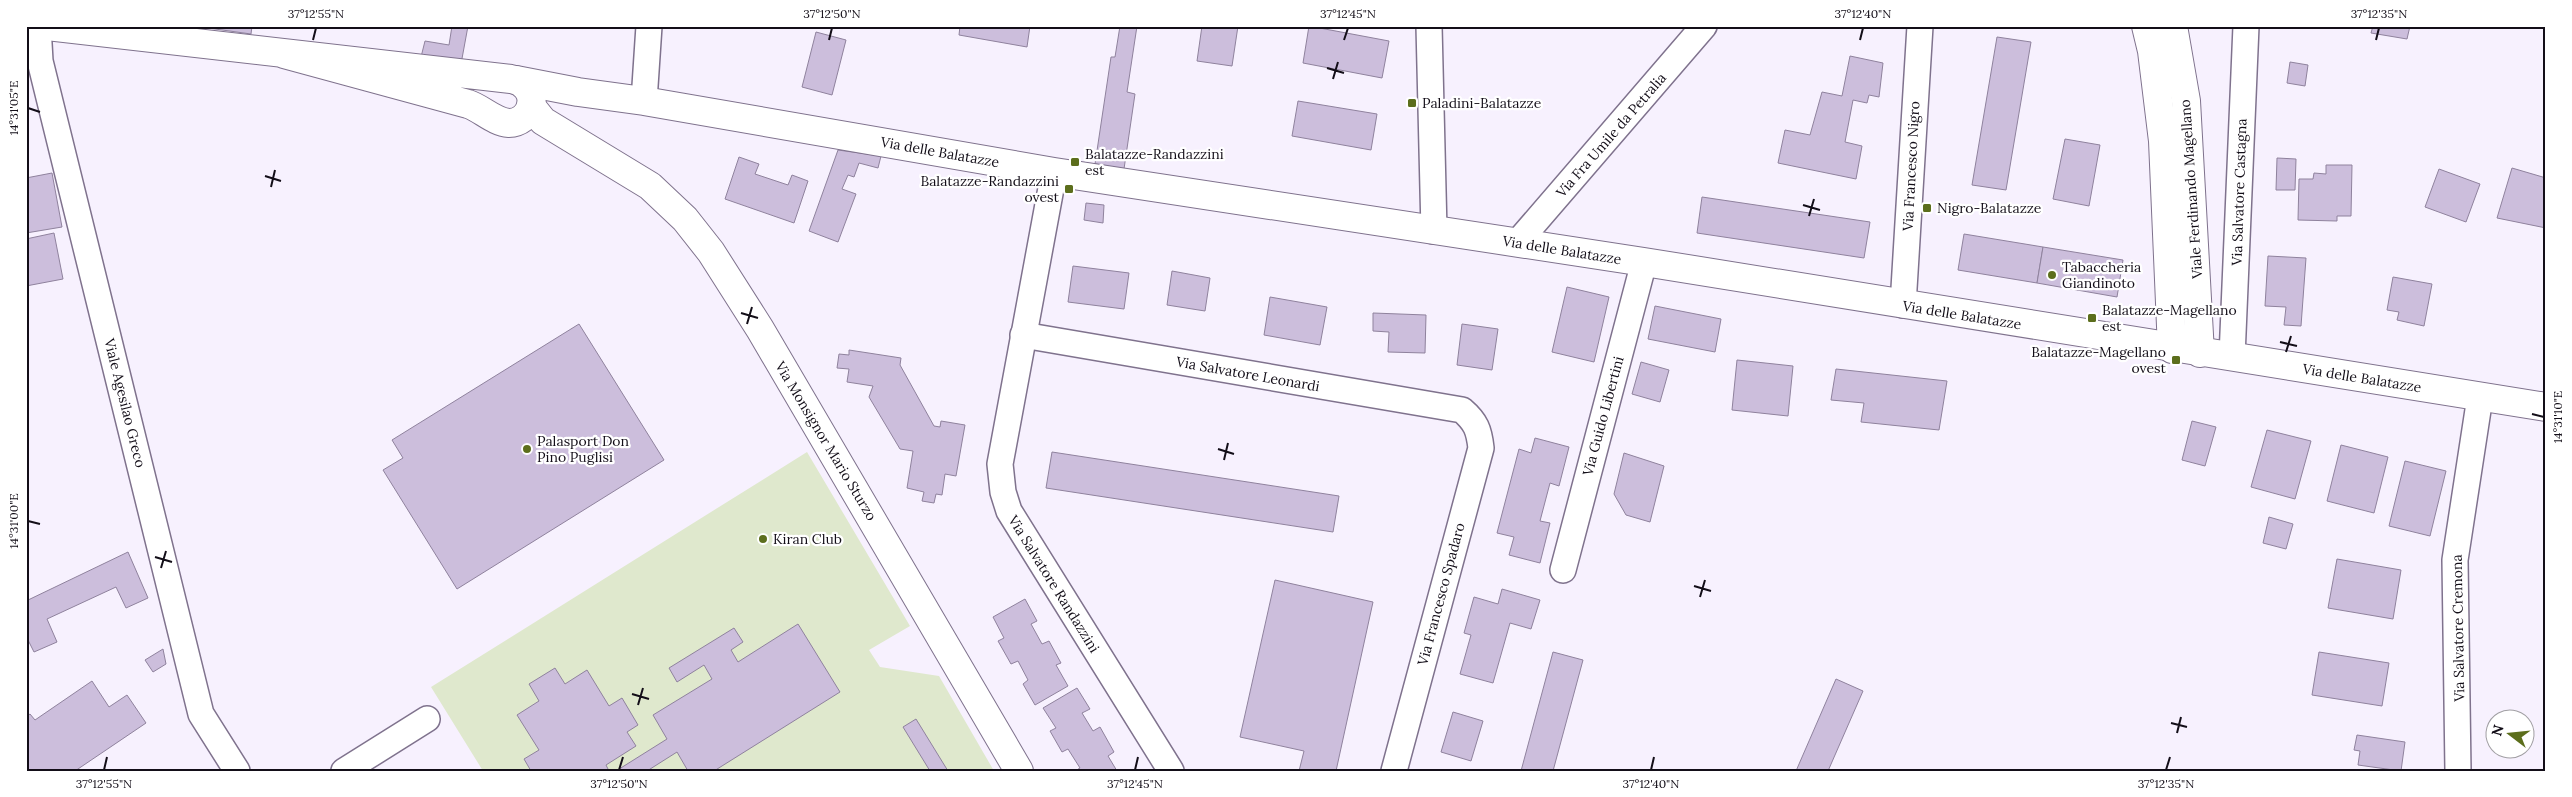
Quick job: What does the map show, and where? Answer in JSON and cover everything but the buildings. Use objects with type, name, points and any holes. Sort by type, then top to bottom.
[{"type":"street","name":"Viale Agesilao Greco","points":[[38,26],[40,61],[201,714],[237,771]]},
{"type":"street","points":[[47,26],[284,54],[372,62],[515,101]]},
{"type":"street","points":[[644,101],[649,26]]},
{"type":"street","points":[[1429,26],[1434,231]]},
{"type":"street","name":"Via Fra Umile da Petralia","points":[[1517,243],[1704,26]]},
{"type":"street","name":"Via Francesco Nigro","points":[[1903,305],[1920,26]]},
{"type":"street","name":"Viale Ferdinando Magellano","points":[[2146,26],[2152,51],[2164,141],[2172,349]]},
{"type":"street","name":"Viale Ferdinando Magellano","points":[[2173,26],[2186,101],[2200,353]]},
{"type":"street","name":"Via Salvatore Castagna","points":[[2232,357],[2246,26]]},
{"type":"street","name":"Via Monsignor Mario Sturzo","points":[[284,54],[471,105],[515,101],[543,121],[650,186],[685,219],[711,252],[760,329],[936,626],[1015,766]]},
{"type":"street","name":"Via delle Balatazze","points":[[515,101],[578,92],[644,101],[1054,172],[1644,262],[2172,349],[2546,408]]},
{"type":"street","name":"Via Salvatore Randazzini","points":[[1054,172],[1022,335],[1000,464],[1003,492],[1009,511],[1171,771]]},
{"type":"street","name":"Via Guido Libertini","points":[[1563,570],[1644,262]]},
{"type":"street","name":"Via Salvatore Leonardi","points":[[1022,335],[1462,410],[1471,418]]},
{"type":"street","name":"Via Salvatore Cremona","points":[[2458,771],[2455,560],[2480,397]]},
{"type":"street","name":"Via Francesco Spadaro","points":[[1394,771],[1481,448],[1479,429],[1471,418]]},
{"type":"street","points":[[344,771],[427,719]]},
{"type":"green space","name":"Kiran Club","points":[[807,452],[910,626],[869,650],[880,667],[939,676],[994,771],[483,771],[431,687]]},
{"type":"place","name":"Paladini-Balatazze","points":[[1412,103]]},
{"type":"place","name":"Balatazze-Randazzini est","points":[[1075,162]]},
{"type":"place","name":"Balatazze-Randazzini ovest","points":[[1069,189]]},
{"type":"place","name":"Nigro-Balatazze","points":[[1927,208]]},
{"type":"place","name":"Tabaccheria Giandinoto","points":[[2052,275]]},
{"type":"place","name":"Balatazze-Magellano est","points":[[2092,318]]},
{"type":"place","name":"Balatazze-Magellano ovest","points":[[2176,360]]},
{"type":"place","name":"Palasport Don Pino Puglisi","points":[[527,449]]},
{"type":"place","name":"Kiran Club","points":[[763,539]]}]
